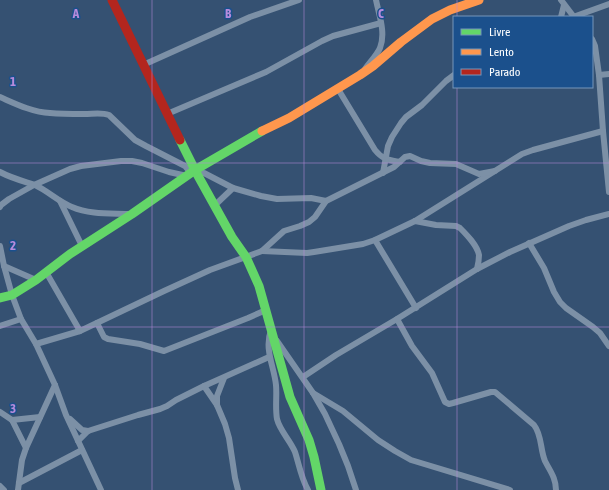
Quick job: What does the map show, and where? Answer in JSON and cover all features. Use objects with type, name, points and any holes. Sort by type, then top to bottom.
[{"type":"street","points":[[112,0],[167,114],[192,173],[246,258],[259,286],[290,397],[309,440],[321,490]]},
{"type":"street","points":[[143,65],[250,17],[299,0]]},
{"type":"street","points":[[360,75],[380,49],[382,40],[381,23],[376,0]]},
{"type":"street","points":[[0,298],[12,295],[36,280],[82,246],[192,173],[289,118],[360,75],[432,19],[450,10],[479,0]]},
{"type":"street","points":[[563,3],[572,16]]},
{"type":"street","points":[[561,16],[563,3]]},
{"type":"street","points":[[576,16],[609,4]]},
{"type":"street","points":[[167,114],[266,72],[328,39],[381,23]]},
{"type":"street","points":[[593,41],[599,75],[609,192]]},
{"type":"street","points":[[599,75],[609,74]]},
{"type":"street","points":[[383,173],[388,146],[392,137],[406,117],[422,106],[453,76]]},
{"type":"street","points":[[338,89],[380,156],[400,162]]},
{"type":"street","points":[[0,97],[22,107],[38,112],[82,114],[104,113],[109,115],[135,140],[185,166],[192,173]]},
{"type":"street","points":[[262,251],[307,253],[362,244],[375,240],[415,221],[522,154],[603,131]]},
{"type":"street","points":[[36,344],[80,331],[204,273],[262,251],[284,231],[309,222],[315,217],[326,202],[394,167],[405,156],[410,156],[430,163],[456,164],[479,174],[495,171]]},
{"type":"street","points":[[0,208],[1,205],[9,199],[34,185],[70,170],[81,166],[121,161],[142,163],[169,172],[204,173],[233,188],[261,196],[277,199],[311,198],[326,202]]},
{"type":"street","points":[[0,172],[34,185],[44,190],[60,202],[73,208],[132,214]]},
{"type":"street","points":[[214,206],[233,188]]},
{"type":"street","points":[[60,202],[82,246]]},
{"type":"street","points":[[302,377],[477,269],[529,243],[586,220],[609,214]]},
{"type":"street","points":[[415,221],[436,225],[456,226],[460,228],[478,250],[479,257],[477,269]]},
{"type":"street","points":[[375,240],[416,308]]},
{"type":"street","points":[[529,243],[544,268],[560,302],[596,330],[609,346]]},
{"type":"street","points":[[0,246],[12,295],[21,319],[36,344],[55,385],[66,415],[101,490]]},
{"type":"street","points":[[4,266],[36,280]]},
{"type":"street","points":[[46,272],[80,331]]},
{"type":"street","points":[[97,323],[104,337],[108,339],[140,344],[164,351],[266,310]]},
{"type":"street","points":[[0,326],[21,319]]},
{"type":"street","points":[[398,319],[412,346],[432,373],[445,402],[449,404],[495,392],[534,425],[539,435],[545,460],[553,475],[556,490]]},
{"type":"street","points":[[272,333],[268,337],[269,358],[276,386],[277,418],[279,425],[294,451],[308,490]]},
{"type":"street","points":[[272,333],[313,393],[339,444],[356,490]]},
{"type":"street","points":[[66,415],[82,430],[88,431],[164,408],[176,400],[204,386],[269,358]]},
{"type":"street","points":[[217,405],[217,396],[224,378]]},
{"type":"street","points":[[18,490],[22,460],[26,448],[55,385]]},
{"type":"street","points":[[204,386],[217,405],[226,429],[238,490]]},
{"type":"street","points":[[313,393],[343,411],[378,440],[411,460],[510,490]]},
{"type":"street","points":[[0,412],[12,420],[26,448]]},
{"type":"street","points":[[12,420],[40,417]]},
{"type":"street","points":[[78,441],[88,431]]},
{"type":"street","points":[[19,483],[82,450]]},
{"type":"street","points":[[0,486],[4,490]]},
{"type":"traffic: fast","points":[[0,298],[12,295],[36,280],[70,254],[132,214],[195,170],[262,131]]},
{"type":"traffic: fast","points":[[180,140],[232,237],[246,257],[259,286],[290,397],[309,440],[321,490]]},
{"type":"traffic: slow","points":[[262,131],[289,118],[360,75],[432,19],[450,10],[479,0]]},
{"type":"traffic: jam","points":[[112,0],[180,140]]}]
